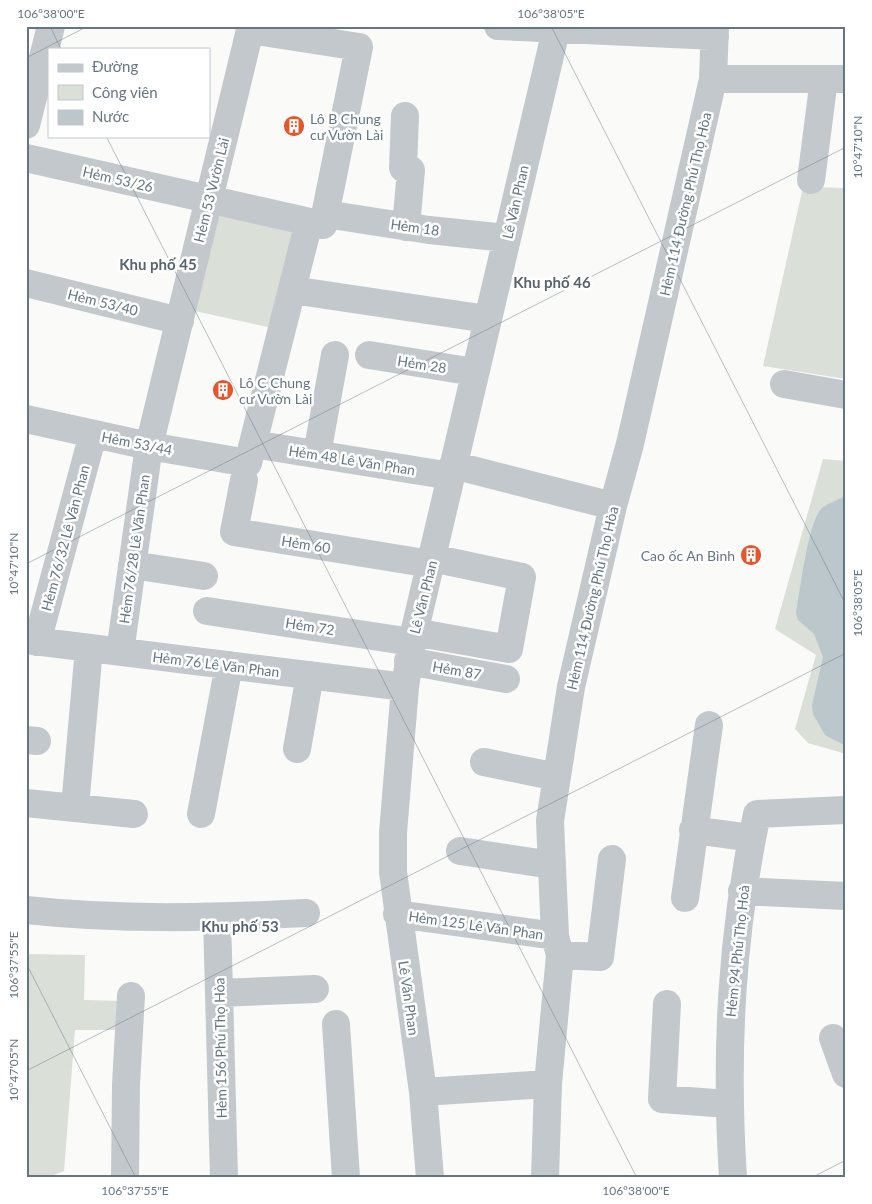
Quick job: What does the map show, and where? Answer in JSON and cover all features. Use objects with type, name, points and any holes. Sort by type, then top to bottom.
[{"type":"street","points":[[26,125],[51,26]]},
{"type":"street","points":[[498,26],[715,31]]},
{"type":"street","name":"Lê Văn Phan","points":[[430,1178],[422,1092],[397,914],[392,853],[410,656],[474,372],[557,27]]},
{"type":"street","name":"Hẻm 53 Vườn Lài","points":[[149,446],[250,30],[317,33],[359,48],[317,218],[292,290],[248,462]]},
{"type":"street","name":"Hẻm 114 Đường Phú Thọ Hòa","points":[[545,1178],[548,1084],[558,945],[550,821],[571,687],[613,506],[630,444],[713,79],[715,31]]},
{"type":"street","points":[[713,79],[835,79],[811,180]]},
{"type":"street","points":[[405,116],[402,168],[411,170],[406,226]]},
{"type":"street","name":"Hẻm 53/26","points":[[26,158],[210,200],[317,218]]},
{"type":"street","name":"Hẻm 18","points":[[317,218],[506,238]]},
{"type":"street","name":"Hẻm 53/40","points":[[26,283],[180,321]]},
{"type":"street","points":[[292,290],[487,319]]},
{"type":"street","points":[[317,454],[335,354]]},
{"type":"street","name":"Hẻm 28","points":[[369,355],[474,372]]},
{"type":"street","points":[[784,384],[846,395]]},
{"type":"street","name":"Hẻm 53/44","points":[[26,419],[149,446],[248,462]]},
{"type":"street","name":"Hẻm 76/32 Lê Văn Phan","points":[[32,641],[93,434]]},
{"type":"street","name":"Hẻm 76/28 Lê Văn Phan","points":[[120,652],[149,446]]},
{"type":"street","name":"Hẻm 48 Lê Văn Phan","points":[[248,462],[317,454],[452,471],[613,506]]},
{"type":"street","name":"Hẻm 60","points":[[248,462],[234,532],[432,561]]},
{"type":"street","points":[[410,656],[509,649],[522,576],[432,561]]},
{"type":"street","points":[[132,565],[204,576]]},
{"type":"street","name":"Hẻm 72","points":[[207,611],[410,656]]},
{"type":"street","name":"Hẻm 76 Lê Văn Phan","points":[[32,641],[310,675],[410,656]]},
{"type":"street","points":[[75,807],[89,648]]},
{"type":"street","name":"Hẻm 87","points":[[410,656],[506,679]]},
{"type":"street","points":[[201,814],[229,665]]},
{"type":"street","points":[[297,749],[310,675]]},
{"type":"street","points":[[685,898],[709,725]]},
{"type":"street","points":[[484,762],[557,777]]},
{"type":"street","points":[[26,803],[134,814]]},
{"type":"street","name":"Hẻm 94 Phú Thọ Hoà","points":[[733,1178],[728,1104],[732,988],[742,890],[757,814],[845,810]]},
{"type":"street","points":[[694,830],[752,838]]},
{"type":"street","points":[[460,851],[552,866]]},
{"type":"street","name":"Hẻm 125 Lê Văn Phan","points":[[397,914],[558,945],[600,957],[612,859]]},
{"type":"street","points":[[742,890],[846,896]]},
{"type":"street","points":[[26,910],[72,915],[217,918],[306,914]]},
{"type":"street","name":"Hẻm 156 Phú Thọ Hòa","points":[[217,918],[224,1178]]},
{"type":"street","points":[[218,993],[315,989]]},
{"type":"street","points":[[125,1178],[126,1084],[131,996]]},
{"type":"street","points":[[667,1004],[662,1099],[728,1104]]},
{"type":"street","points":[[336,1024],[346,1178]]},
{"type":"street","points":[[833,1038],[846,1074]]},
{"type":"street","points":[[422,1092],[548,1084]]},
{"type":"green space","points":[[803,187],[846,188],[846,379],[763,366]]},
{"type":"green space","points":[[217,213],[298,231],[276,329],[195,311]]},
{"type":"green space","points":[[823,459],[846,461],[846,754],[808,743],[795,729],[816,655],[775,629]]},
{"type":"green space","points":[[26,954],[85,955],[84,1000],[125,1001],[123,1030],[75,1030],[64,1171],[45,1178],[26,1178]]},
{"type":"water","points":[[846,495],[846,746],[825,735],[813,714],[812,705],[823,657],[814,634],[798,620],[796,613],[809,541],[817,515],[824,506]]},
{"type":"place","name":"Lô B Chung cư Vườn Lài","points":[[294,126]]},
{"type":"place","name":"Lô C Chung cư Vườn Lài","points":[[223,390]]},
{"type":"place","name":"Cao ốc An Bình","points":[[751,555]]},
{"type":"district","name":"Khu phố 45","points":[[158,264]]},
{"type":"district","name":"Khu phố 46","points":[[552,282]]},
{"type":"district","name":"Khu phố 53","points":[[240,926]]}]
